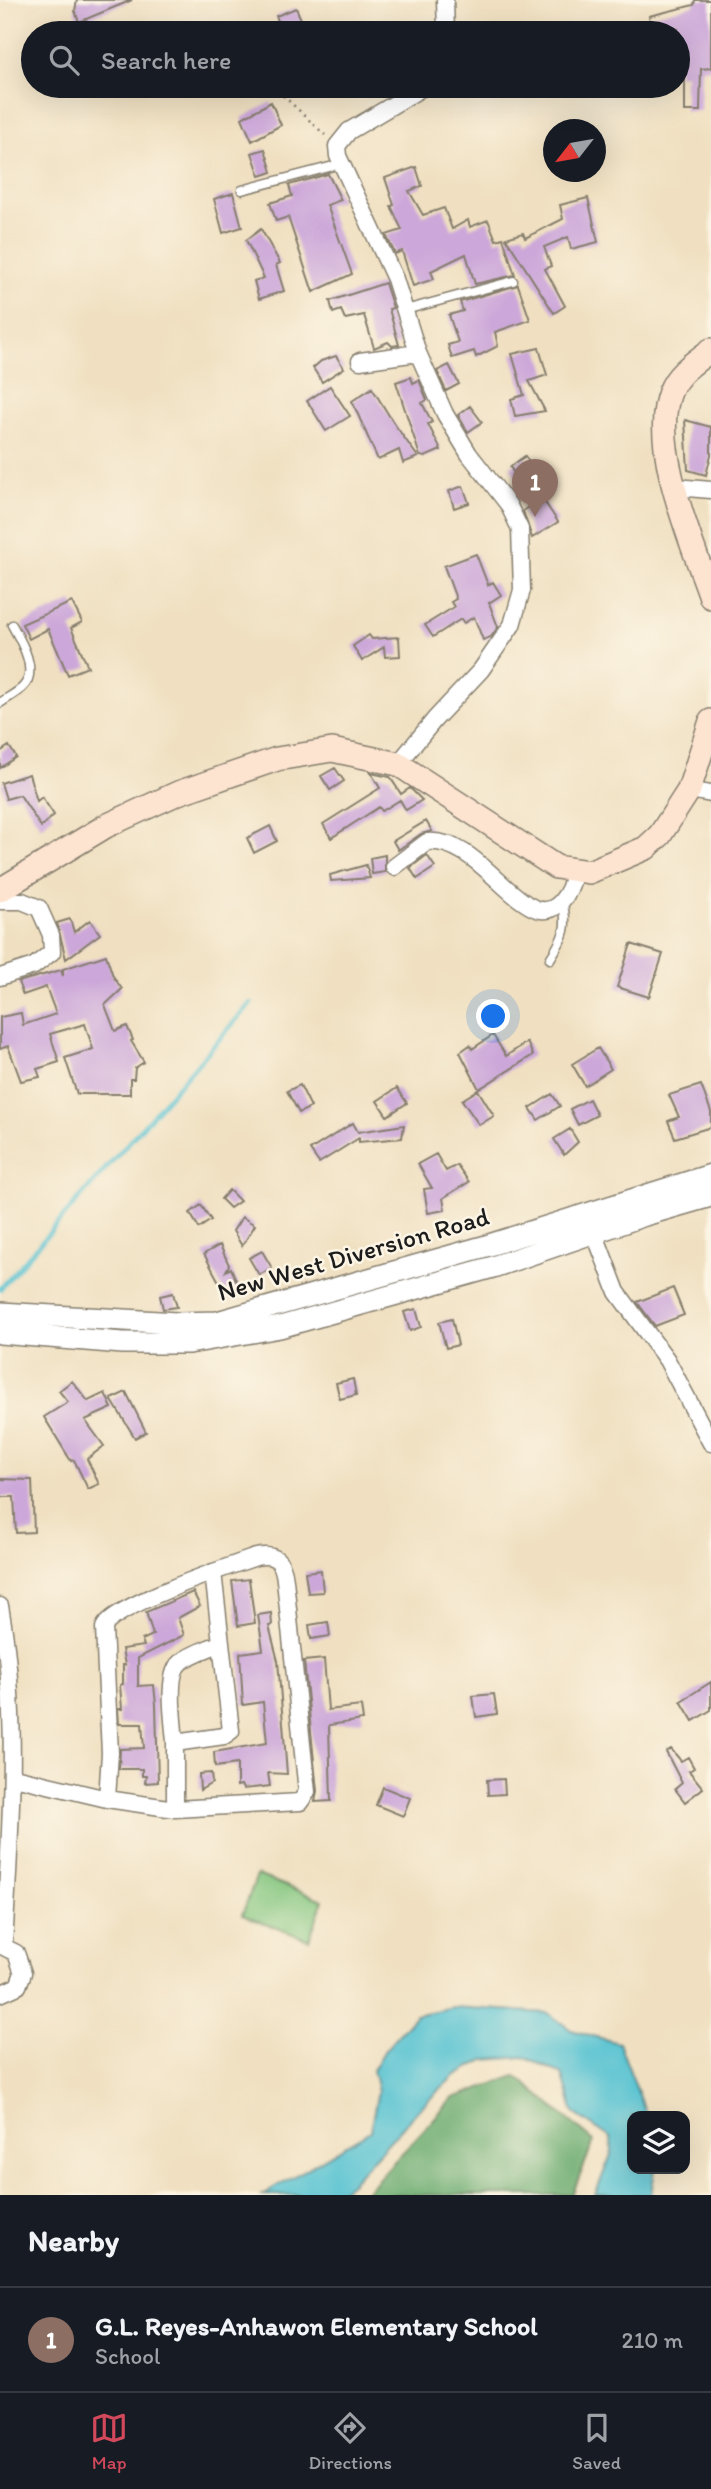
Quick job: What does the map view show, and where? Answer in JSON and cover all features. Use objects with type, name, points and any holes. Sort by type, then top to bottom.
[{"type":"main road","points":[[711,350],[682,372],[670,391],[663,417],[677,507],[711,597]]},
{"type":"main road","points":[[0,891],[106,826],[178,793],[243,769],[332,750],[398,764],[556,867],[574,872],[589,872],[646,848],[700,792],[711,721]]},
{"type":"street","points":[[445,0],[446,21]]},
{"type":"street","points":[[398,764],[481,670],[512,625],[522,590],[520,529],[508,504],[469,454],[444,414],[418,353],[379,242],[341,164],[338,146],[349,131],[405,98]]},
{"type":"street","points":[[360,361],[418,353]]},
{"type":"street","points":[[675,487],[711,490]]},
{"type":"street","points":[[394,867],[427,842],[442,843],[487,869],[530,906],[541,911],[562,901],[572,890],[574,872]]},
{"type":"street","points":[[0,891],[39,908],[53,945],[52,951],[34,966],[0,977]]},
{"type":"street","name":"New West Diversion Road","points":[[0,1313],[177,1323],[217,1322],[498,1243],[711,1175]]},
{"type":"street","name":"New West Diversion Road","points":[[0,1333],[123,1343],[208,1340],[280,1327],[494,1267],[594,1232],[711,1196]]},
{"type":"street","points":[[594,1232],[617,1292],[667,1360],[711,1443]]},
{"type":"street","points":[[14,1777],[107,1799],[175,1809],[300,1802],[307,1792],[284,1566],[279,1558],[264,1555],[214,1572],[138,1603],[114,1615],[105,1623],[110,1753],[107,1799]]},
{"type":"street","points":[[175,1743],[224,1736],[231,1731],[214,1572]]},
{"type":"street","points":[[0,1606],[9,1659],[14,1777],[2,1945],[16,1953],[23,1973],[18,1986],[0,1994]]},
{"type":"street","points":[[175,1809],[174,1668],[181,1661],[221,1643]]},
{"type":"lane","points":[[242,190],[341,164]]},
{"type":"lane","points":[[405,310],[513,281]]},
{"type":"lane","points":[[0,703],[25,686],[29,675],[24,647],[12,625]]},
{"type":"lane","points":[[550,959],[566,928],[562,901]]},
{"type":"path","points":[[286,98],[338,146]]},
{"type":"green space","points":[[257,1875],[323,1900],[309,1940],[242,1915]]},
{"type":"green space","points":[[516,2076],[594,2141],[572,2195],[363,2195],[453,2098]]},
{"type":"water","points":[[453,2007],[548,2013],[571,2030],[619,2043],[645,2111],[627,2111],[627,2174],[654,2174],[651,2195],[595,2195],[612,2152],[611,2138],[574,2113],[562,2074],[524,2057],[484,2060],[454,2076],[420,2108],[352,2182],[335,2195],[262,2195],[370,2131],[378,2091],[373,2070],[385,2050],[416,2015]]},
{"type":"building","points":[[77,0],[132,0],[81,21],[79,21],[75,11]]},
{"type":"building","points":[[695,0],[711,0],[711,68],[701,69],[700,111],[685,111],[685,98],[690,98],[690,21],[650,21],[649,16],[694,5]]},
{"type":"building","points":[[296,8],[302,21],[278,21],[276,16]]},
{"type":"building","points":[[271,102],[281,125],[252,141],[242,118]]},
{"type":"building","points":[[265,149],[272,172],[260,176],[252,153]]},
{"type":"building","points":[[416,167],[422,186],[409,191],[423,215],[444,208],[452,229],[468,220],[470,227],[488,220],[496,240],[503,238],[515,275],[475,284],[466,254],[431,271],[434,279],[413,286],[402,251],[395,254],[386,235],[402,230],[391,206],[394,205],[385,178]]},
{"type":"building","points":[[328,174],[341,200],[327,205],[352,274],[313,292],[288,217],[276,221],[270,203],[292,196],[289,185]]},
{"type":"building","points":[[233,193],[242,227],[223,233],[214,199]]},
{"type":"building","points":[[588,198],[598,242],[571,249],[568,237],[544,247],[551,266],[545,269],[565,306],[554,313],[506,238],[523,233],[525,238],[563,219],[560,205]]},
{"type":"building","points":[[261,229],[280,263],[276,265],[284,291],[259,299],[254,281],[264,278],[246,240]]},
{"type":"building","points":[[385,283],[393,308],[389,309],[399,345],[392,346],[388,342],[374,348],[364,315],[345,319],[341,310],[333,313],[330,301]]},
{"type":"building","points":[[518,285],[530,320],[495,332],[498,346],[476,357],[474,351],[452,358],[448,345],[458,342],[449,315],[463,311],[460,302]]},
{"type":"building","points":[[539,348],[547,375],[529,381],[545,411],[515,416],[511,399],[524,395],[512,354]]},
{"type":"building","points":[[336,356],[344,368],[322,382],[313,368],[321,361]]},
{"type":"building","points":[[449,365],[459,384],[446,391],[437,371]]},
{"type":"building","points":[[411,377],[413,383],[419,380],[427,400],[422,403],[432,422],[428,424],[441,450],[425,457],[420,456],[396,382]]},
{"type":"building","points":[[330,386],[350,416],[326,431],[307,401]]},
{"type":"building","points":[[372,388],[418,457],[403,463],[399,450],[378,460],[352,401]]},
{"type":"building","points":[[470,406],[482,422],[468,432],[458,415]]},
{"type":"building","points":[[685,420],[711,427],[711,455],[706,475],[688,470]]},
{"type":"building","points":[[525,456],[539,477],[523,487],[510,467]]},
{"type":"building","points":[[463,486],[469,503],[454,508],[449,491]]},
{"type":"building","points":[[542,498],[558,522],[532,538],[523,511]]},
{"type":"building","points":[[476,554],[488,585],[493,582],[501,595],[489,603],[498,627],[491,637],[483,640],[474,617],[464,623],[461,619],[433,637],[425,625],[454,607],[451,602],[456,599],[444,566]]},
{"type":"building","points":[[72,602],[82,622],[71,628],[88,667],[68,675],[48,629],[29,639],[22,624]]},
{"type":"building","points":[[369,635],[372,639],[399,637],[400,656],[385,657],[384,647],[362,661],[353,646]]},
{"type":"building","points":[[9,746],[16,757],[0,768],[0,752]]},
{"type":"building","points":[[335,768],[344,781],[330,790],[321,776]]},
{"type":"building","points":[[371,773],[390,777],[401,794],[410,788],[422,800],[406,810],[400,800],[382,811],[379,807],[331,838],[323,824],[380,788]]},
{"type":"building","points":[[29,774],[37,801],[42,797],[54,815],[41,827],[20,795],[6,799],[1,783]]},
{"type":"building","points":[[426,821],[432,831],[421,834],[398,850],[393,841]]},
{"type":"building","points":[[270,826],[277,841],[254,853],[247,838]]},
{"type":"building","points":[[385,855],[385,872],[372,874],[370,858]]},
{"type":"building","points":[[427,855],[435,867],[417,879],[410,868]]},
{"type":"building","points":[[366,865],[370,878],[331,881],[330,875]]},
{"type":"building","points":[[70,919],[74,932],[90,920],[100,934],[66,959],[57,923]]},
{"type":"building","points":[[631,944],[663,954],[649,997],[617,987]]},
{"type":"building","points":[[106,955],[113,976],[122,989],[105,1005],[115,1031],[127,1026],[133,1040],[131,1041],[144,1062],[135,1068],[134,1079],[130,1079],[130,1094],[77,1094],[65,1058],[93,1049],[85,1024],[50,1034],[59,1062],[37,1069],[40,1077],[21,1081],[8,1046],[0,1049],[0,1017],[21,1013],[23,1025],[56,1014],[46,987],[23,995],[18,982],[61,970],[63,976],[63,969]]},
{"type":"building","points":[[493,1035],[506,1056],[527,1042],[533,1055],[479,1089],[460,1052],[470,1045],[472,1049]]},
{"type":"building","points":[[598,1048],[611,1069],[585,1086],[572,1064]]},
{"type":"building","points":[[300,1085],[311,1107],[299,1113],[287,1091]]},
{"type":"building","points":[[701,1085],[711,1112],[711,1127],[675,1138],[668,1121],[679,1117],[669,1095]]},
{"type":"building","points":[[397,1088],[407,1103],[387,1116],[377,1101]]},
{"type":"building","points":[[478,1090],[494,1116],[479,1125],[462,1100]]},
{"type":"building","points":[[552,1094],[560,1106],[538,1120],[530,1108]]},
{"type":"building","points":[[589,1099],[597,1115],[578,1125],[570,1109]]},
{"type":"building","points":[[353,1123],[358,1132],[404,1125],[402,1138],[359,1142],[359,1138],[319,1163],[310,1150]]},
{"type":"building","points":[[570,1129],[578,1142],[564,1155],[554,1139]]},
{"type":"building","points":[[436,1154],[446,1171],[457,1165],[469,1182],[443,1198],[445,1210],[428,1213],[424,1189],[432,1188],[418,1164]]},
{"type":"building","points":[[229,1190],[240,1201],[230,1208],[221,1199]]},
{"type":"building","points":[[201,1205],[211,1220],[199,1228],[190,1213]]},
{"type":"building","points":[[242,1217],[255,1225],[242,1246],[233,1231]]},
{"type":"building","points":[[220,1245],[229,1265],[226,1271],[231,1268],[239,1287],[225,1293],[204,1254]]},
{"type":"building","points":[[262,1251],[272,1268],[259,1275],[249,1258]]},
{"type":"building","points":[[673,1288],[684,1315],[655,1326],[637,1302]]},
{"type":"building","points":[[173,1293],[177,1307],[163,1309],[160,1296]]},
{"type":"building","points":[[416,1309],[421,1327],[410,1331],[404,1312]]},
{"type":"building","points":[[452,1319],[458,1345],[446,1348],[439,1322]]},
{"type":"building","points":[[353,1379],[356,1395],[340,1399],[336,1383]]},
{"type":"building","points":[[72,1381],[88,1401],[105,1393],[112,1408],[85,1420],[104,1446],[87,1459],[99,1484],[88,1489],[74,1460],[71,1461],[44,1417],[68,1402],[59,1391]]},
{"type":"building","points":[[126,1392],[146,1432],[135,1438],[111,1399]]},
{"type":"building","points":[[0,1479],[32,1480],[34,1532],[16,1533],[14,1497],[0,1497]]},
{"type":"building","points":[[321,1570],[323,1592],[308,1593],[305,1572]]},
{"type":"building","points":[[249,1579],[255,1623],[238,1626],[232,1581]]},
{"type":"building","points":[[193,1592],[200,1606],[178,1618],[184,1635],[138,1658],[138,1686],[154,1685],[156,1705],[158,1782],[145,1783],[146,1776],[142,1776],[142,1769],[119,1769],[120,1749],[144,1748],[142,1724],[119,1724],[118,1709],[122,1709],[120,1685],[123,1684],[125,1665],[122,1649],[144,1646],[142,1640],[153,1635],[146,1612]]},
{"type":"building","points":[[271,1613],[272,1625],[269,1626],[278,1661],[287,1774],[268,1773],[270,1786],[243,1789],[241,1785],[237,1786],[237,1764],[215,1767],[214,1752],[267,1743],[263,1702],[243,1705],[240,1653],[263,1650],[258,1615]]},
{"type":"building","points":[[328,1622],[330,1636],[311,1639],[309,1625]]},
{"type":"building","points":[[324,1659],[328,1710],[361,1706],[363,1720],[329,1725],[331,1801],[315,1802],[317,1791],[304,1661]]},
{"type":"building","points":[[711,1682],[711,1710],[693,1721],[681,1701]]},
{"type":"building","points":[[494,1694],[497,1714],[476,1717],[473,1696]]},
{"type":"building","points":[[671,1749],[681,1761],[688,1757],[694,1768],[689,1771],[703,1788],[685,1802],[675,1789],[682,1783],[666,1752]]},
{"type":"building","points":[[211,1773],[212,1783],[200,1790],[199,1774]]},
{"type":"building","points":[[504,1779],[505,1794],[488,1795],[487,1780]]},
{"type":"building","points":[[383,1787],[410,1798],[403,1816],[376,1805]]},
{"type":"waterway","points":[[0,1289],[251,1003]]},
{"type":"place","name":"G.L. Reyes-Anhawon Elementary School","points":[[535,517]]}]
